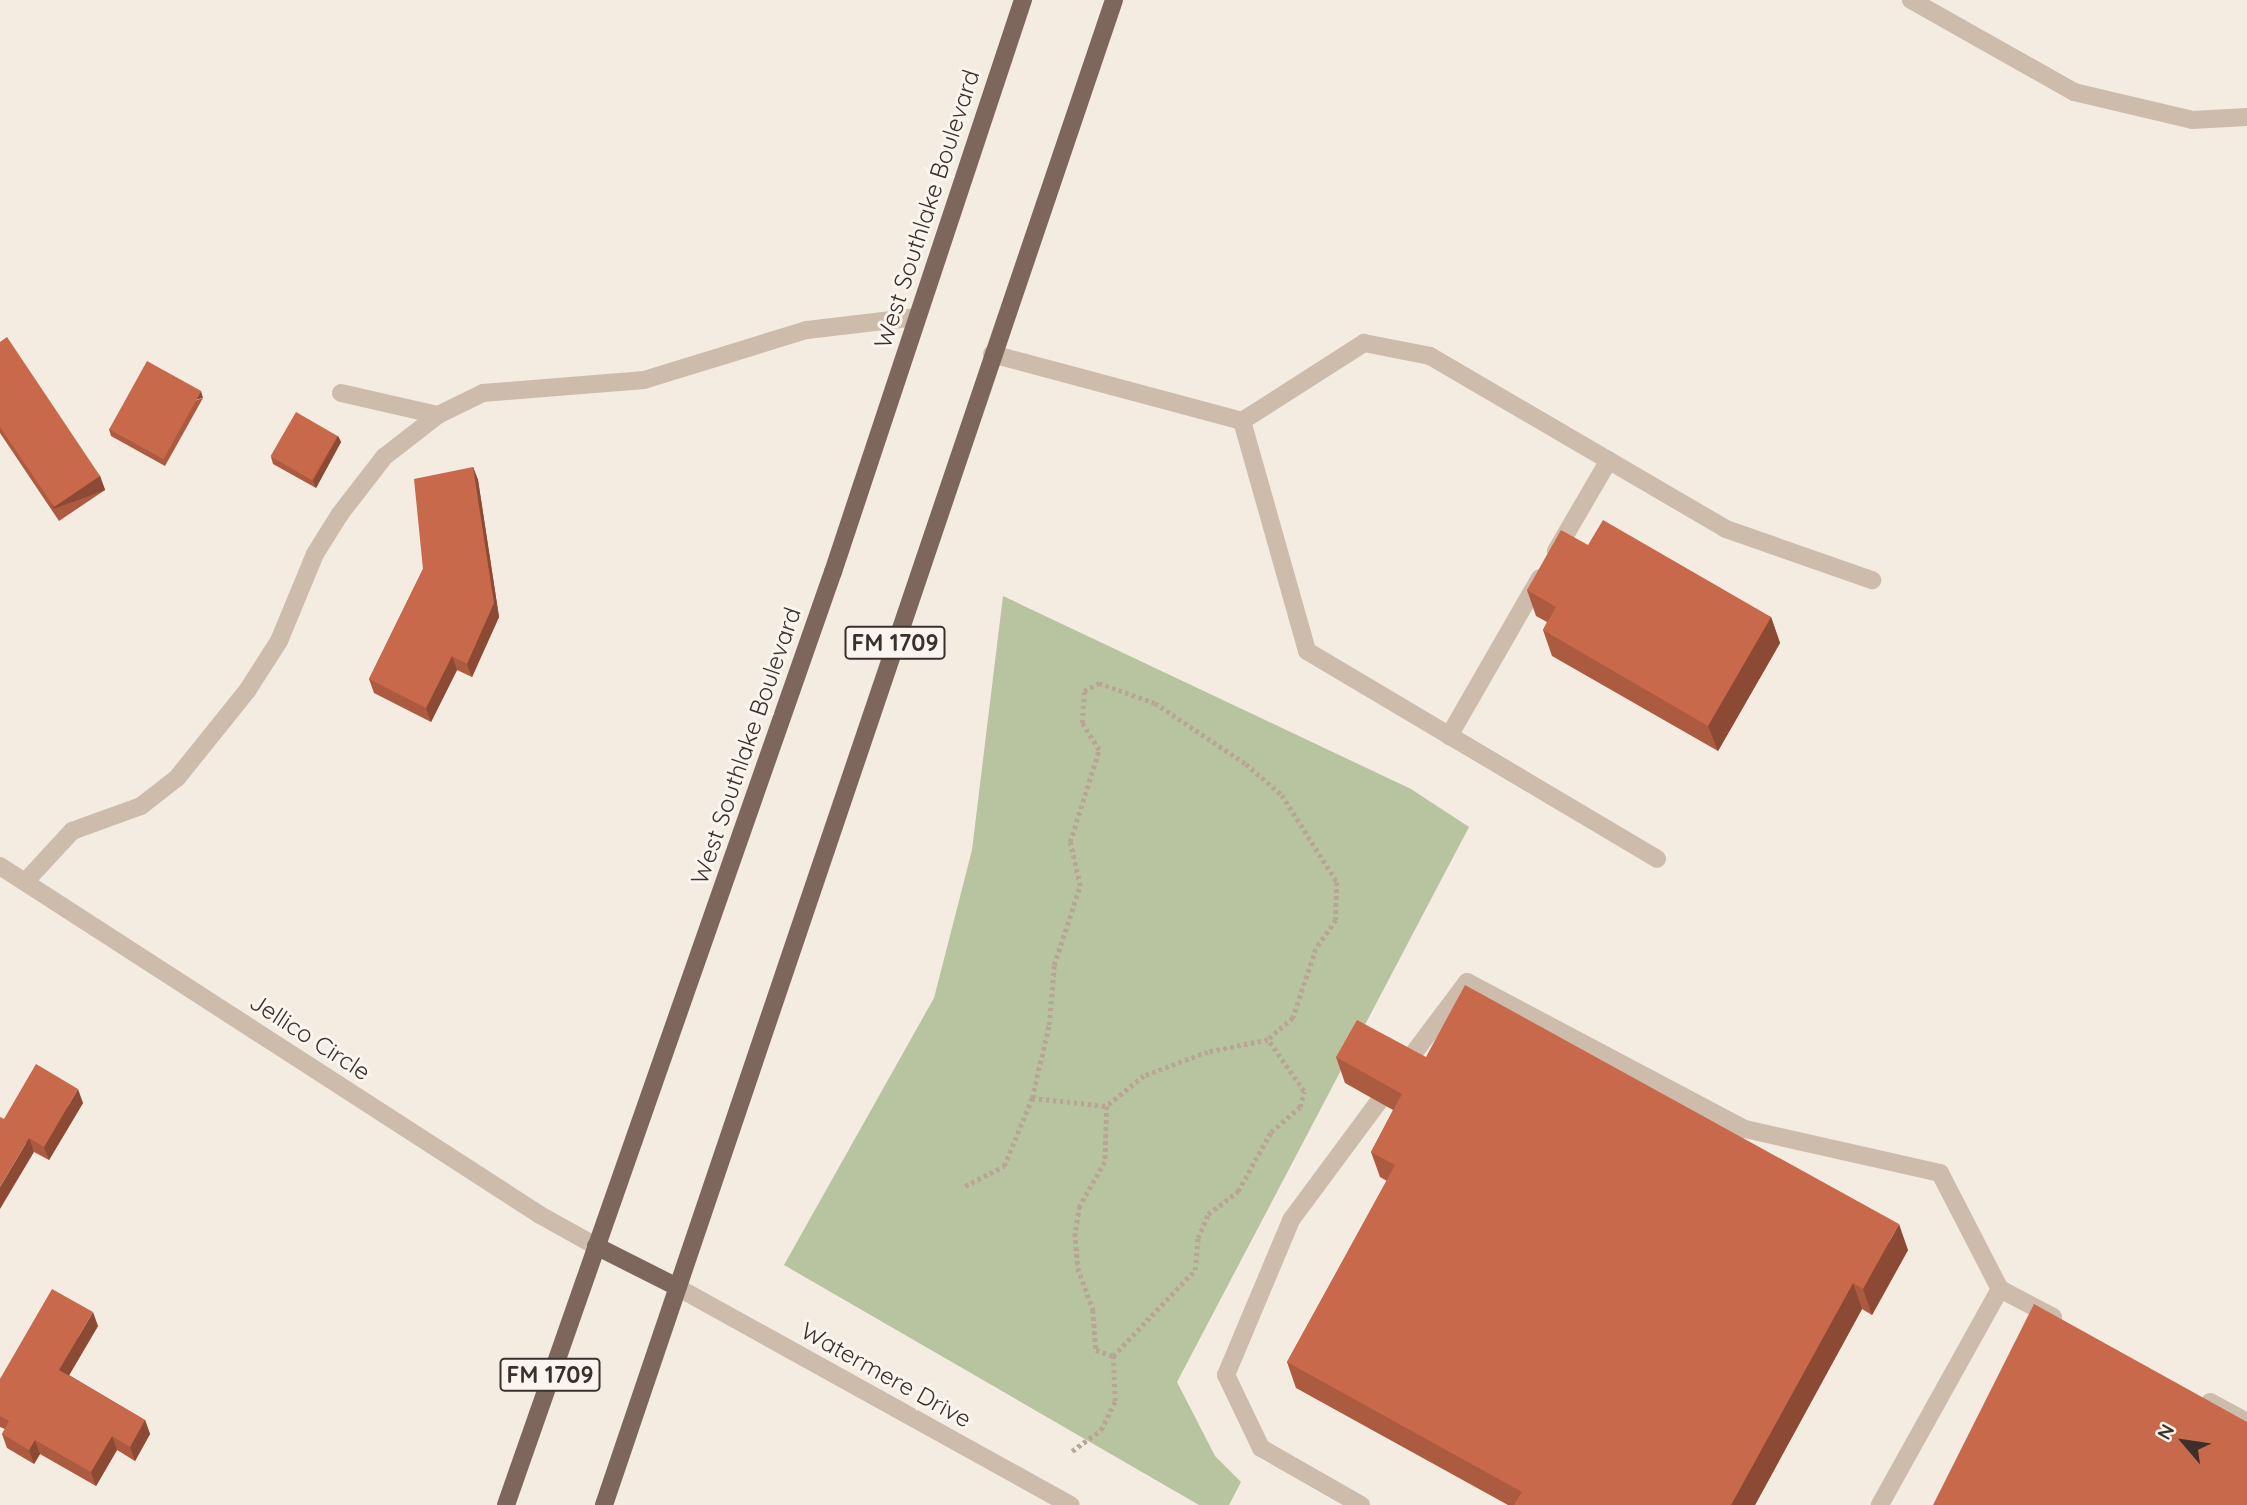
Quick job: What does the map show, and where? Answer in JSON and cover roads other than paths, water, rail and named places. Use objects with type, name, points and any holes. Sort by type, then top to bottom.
[{"type":"main road","name":"West Southlake Boulevard","points":[[506,1505],[917,317],[1023,0]]},
{"type":"main road","name":"FM 1709","points":[[604,1505],[1114,0]]},
{"type":"main road","points":[[596,1246],[677,1287]]},
{"type":"street","points":[[1911,0],[2074,92],[2192,120],[2247,117]]},
{"type":"street","points":[[25,882],[72,831],[141,806],[177,778],[238,702],[279,641],[315,554],[340,514],[384,457],[438,415],[483,393],[644,380],[807,330],[917,317]]},
{"type":"street","points":[[992,354],[1242,421],[1364,343],[1430,356],[1726,529],[1872,580]]},
{"type":"street","points":[[341,393],[438,415]]},
{"type":"street","points":[[1242,421],[1307,651],[1657,859]]},
{"type":"street","points":[[1449,736],[1609,460]]},
{"type":"street","name":"Jellico Circle","points":[[0,866],[540,1215],[596,1246]]},
{"type":"street","points":[[1404,1066],[1466,982],[1745,1129],[1940,1174],[2000,1289],[2070,1327]]},
{"type":"street","points":[[1361,1505],[1261,1448],[1226,1375],[1291,1220],[1379,1101]]},
{"type":"street","name":"Watermere Drive","points":[[677,1287],[1070,1505]]},
{"type":"street","points":[[1880,1505],[2000,1289]]},
{"type":"street","points":[[2188,1390],[2247,1422]]}]
